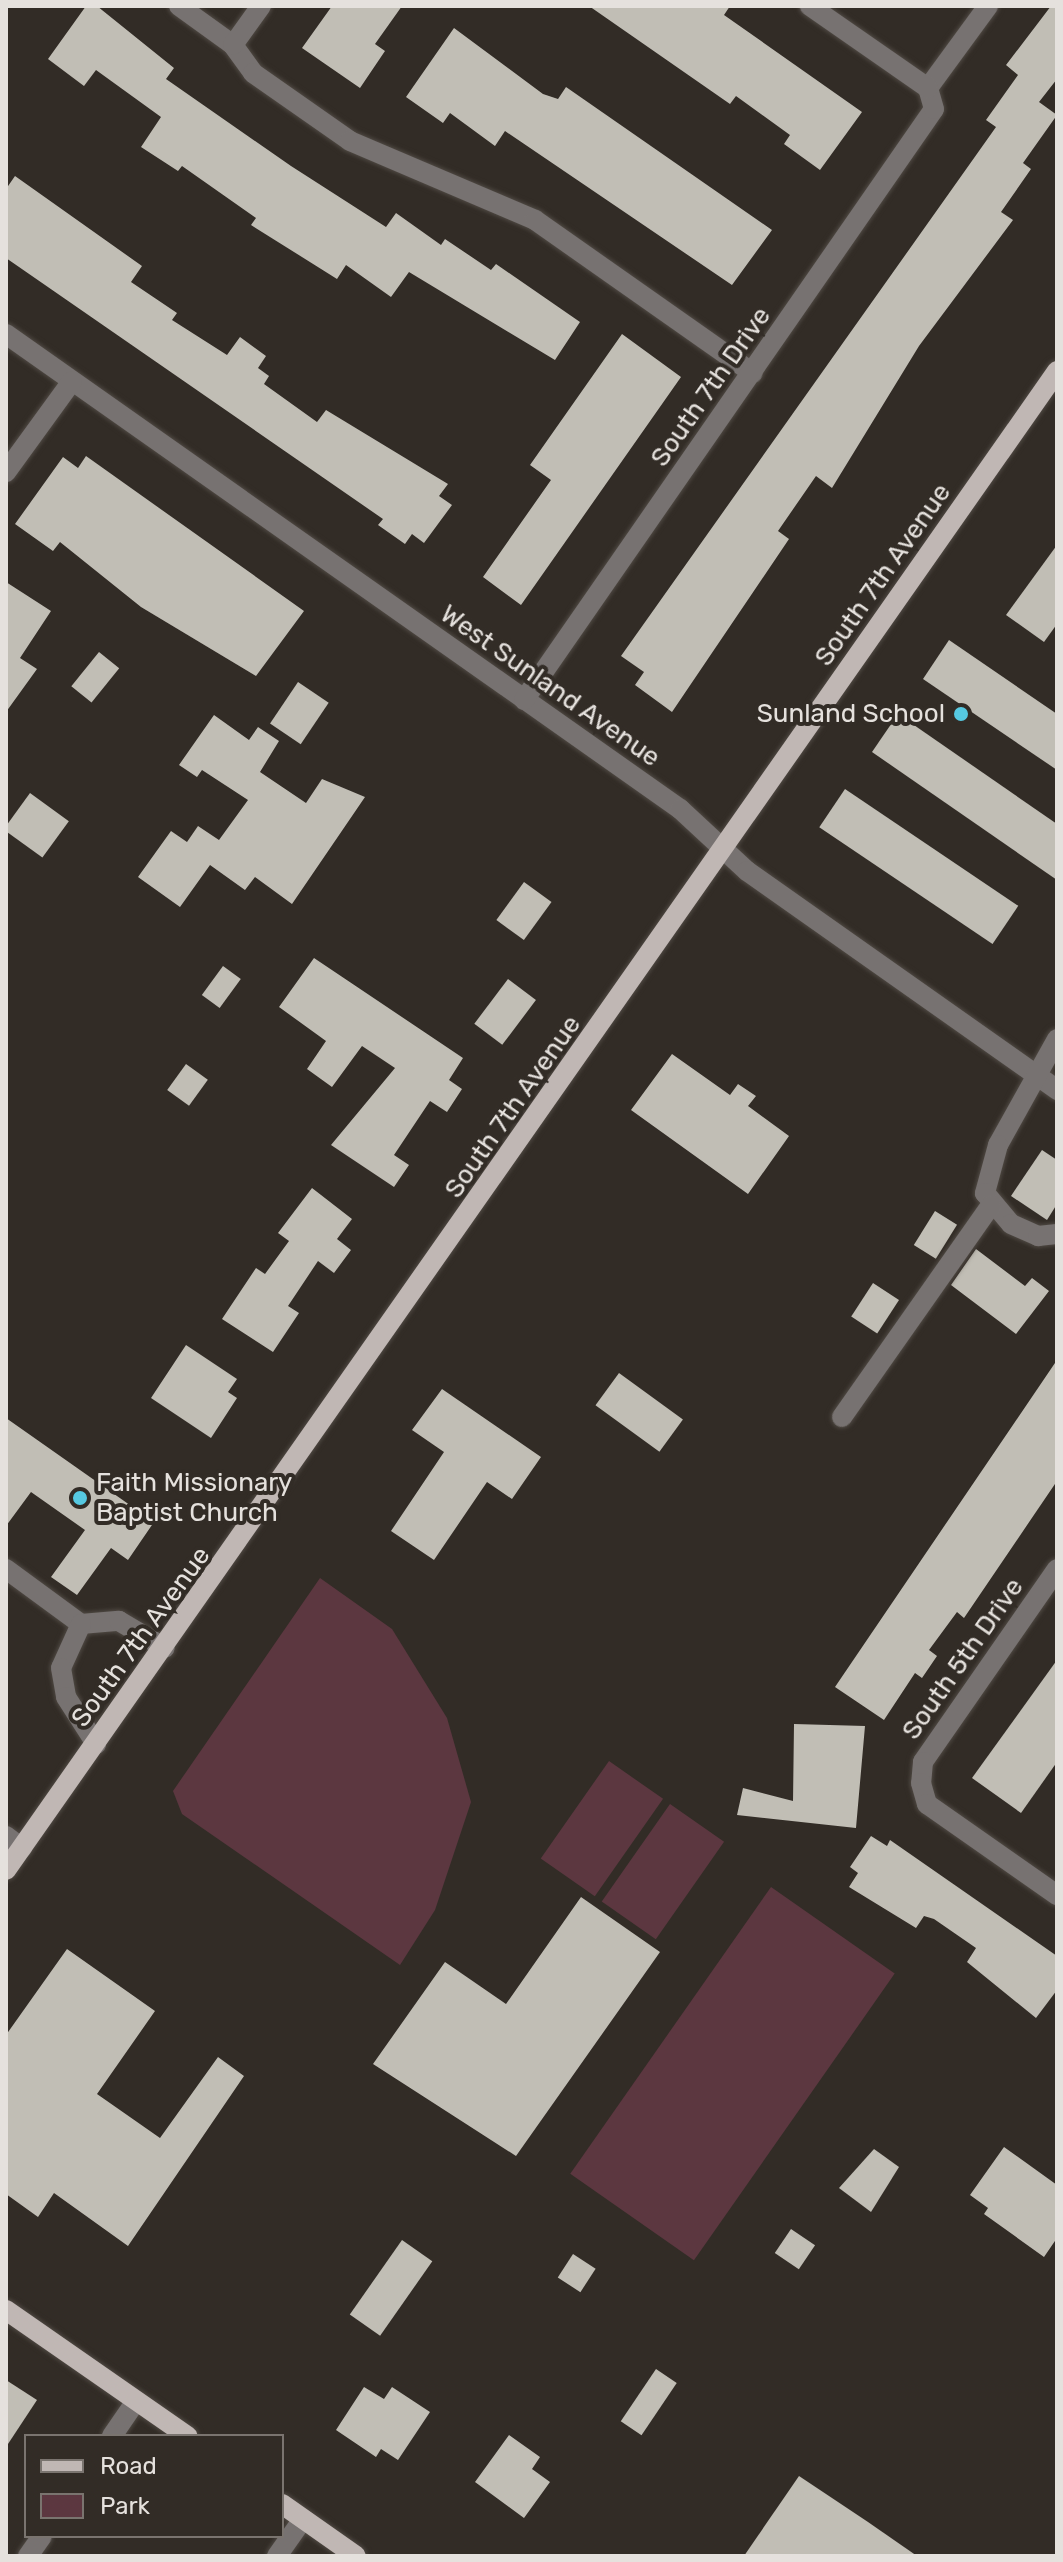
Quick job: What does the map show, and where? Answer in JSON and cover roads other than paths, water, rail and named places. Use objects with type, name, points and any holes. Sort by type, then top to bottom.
[{"type":"main road","name":"South 7th Avenue","points":[[6,1870],[14,1842],[96,1744],[165,1648],[1057,371]]},
{"type":"main road","points":[[6,2310],[184,2434]]},
{"type":"main road","points":[[284,2505],[356,2556]]},
{"type":"street","points":[[179,6],[233,45],[253,73],[350,141],[535,220],[753,373]]},
{"type":"street","points":[[233,45],[261,6]]},
{"type":"street","points":[[810,6],[931,95]]},
{"type":"street","name":"South 7th Drive","points":[[524,700],[753,373],[988,6]]},
{"type":"street","name":"West Sunland Avenue","points":[[6,334],[524,700],[1057,1090]]},
{"type":"street","points":[[6,472],[72,381]]},
{"type":"street","points":[[842,1417],[991,1205],[988,1171],[1033,1073],[1057,1039]]},
{"type":"street","points":[[991,1205],[1038,1236],[1057,1234]]},
{"type":"street","points":[[6,1569],[81,1624],[119,1621],[165,1648]]},
{"type":"street","name":"South 5th Drive","points":[[1057,1569],[923,1762],[921,1783],[927,1804],[1057,1895]]},
{"type":"street","points":[[81,1624],[61,1668],[66,1697],[96,1744]]},
{"type":"street","points":[[113,2434],[136,2401]]},
{"type":"street","points":[[277,2556],[303,2519]]},
{"type":"street","points":[[28,2556],[41,2538]]},
{"type":"place","name":"Sunland School","points":[[961,714]]},
{"type":"place","name":"Faith Missionary Baptist Church","points":[[80,1498]]}]
